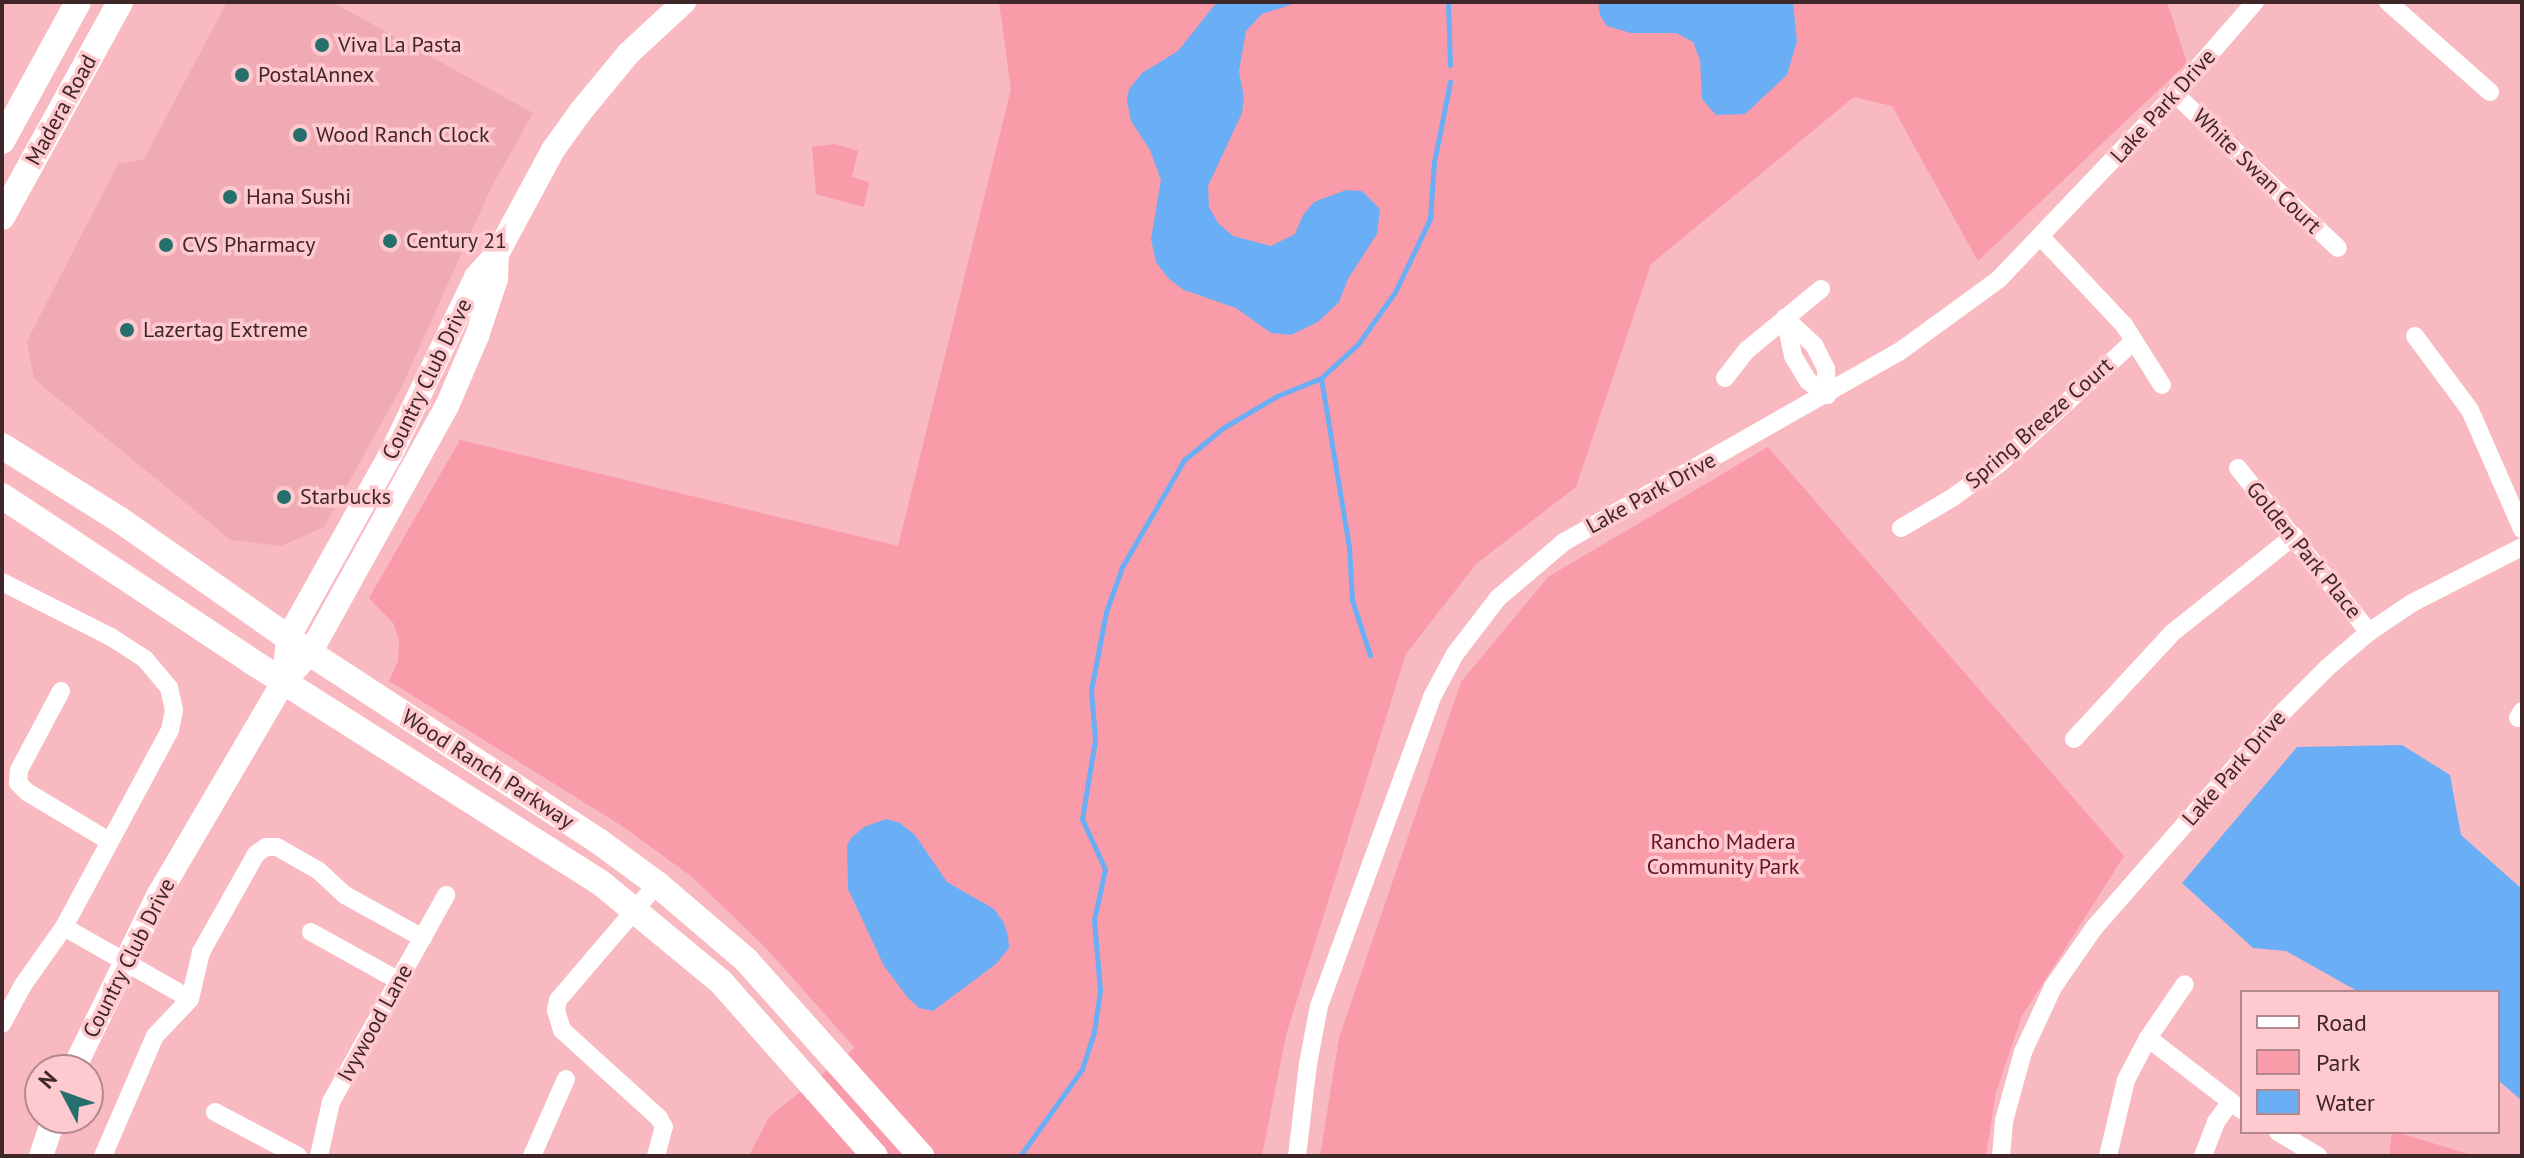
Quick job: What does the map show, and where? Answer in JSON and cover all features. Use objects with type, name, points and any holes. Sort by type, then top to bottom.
[{"type":"main road","name":"Madera Road","points":[[2,141],[78,2]]},
{"type":"main road","name":"Madera Road","points":[[2,217],[120,2]]},
{"type":"main road","name":"Wood Ranch Parkway","points":[[2,446],[120,520],[310,653],[597,840],[657,884],[710,927],[768,984],[921,1156]]},
{"type":"main road","name":"Wood Ranch Parkway","points":[[2,496],[588,875],[636,910],[721,982],[875,1156]]},
{"type":"street","name":"Country Club Drive","points":[[284,681],[288,638],[391,454],[476,277],[497,254],[553,150],[581,111],[629,53],[684,2]]},
{"type":"street","name":"Lake Park Drive","points":[[1297,1156],[1308,1064],[1319,1006],[1432,697],[1455,654],[1498,598],[1564,542],[1827,395],[1949,318],[1999,279],[2042,238],[2255,2]]},
{"type":"street","points":[[2388,2],[2490,92]]},
{"type":"street","name":"White Swan Court","points":[[2175,94],[2338,248]]},
{"type":"street","points":[[2042,238],[2124,325],[2162,385]]},
{"type":"street","name":"Country Club Drive","points":[[81,1054],[159,894],[284,681],[310,653],[447,406],[491,294],[497,254]]},
{"type":"street","points":[[1725,378],[1747,350],[1821,289]]},
{"type":"street","points":[[1785,318],[1814,345],[1826,369],[1827,395]]},
{"type":"street","points":[[2415,336],[2470,410],[2522,529]]},
{"type":"street","name":"Spring Breeze Court","points":[[1901,528],[2000,463],[2134,341]]},
{"type":"street","name":"Golden Park Place","points":[[2238,468],[2369,632]]},
{"type":"street","points":[[2074,739],[2172,633],[2294,536]]},
{"type":"street","name":"Lake Park Drive","points":[[2001,1156],[2004,1121],[2023,1052],[2037,1016],[2070,959],[2284,711],[2369,632],[2450,581],[2522,547]]},
{"type":"street","points":[[2,582],[111,637],[145,659],[169,688],[174,710],[170,730],[64,927],[23,985],[2,1024]]},
{"type":"street","points":[[61,691],[19,770],[18,783],[27,792],[109,841]]},
{"type":"street","points":[[103,1156],[155,1036],[190,999],[201,952],[256,854],[266,847],[277,847],[319,871],[345,895],[423,938]]},
{"type":"street","points":[[656,1156],[664,1127],[659,1118],[562,1030],[556,1010],[558,1000],[657,884]]},
{"type":"street","name":"Ivywood Lane","points":[[319,1156],[331,1102],[446,895]]},
{"type":"street","points":[[64,927],[190,999]]},
{"type":"street","points":[[311,932],[399,981]]},
{"type":"street","points":[[2108,1156],[2126,1080],[2148,1038],[2185,984]]},
{"type":"street","points":[[2148,1038],[2218,1089],[2236,1106],[2216,1122],[2203,1156]]},
{"type":"street","points":[[533,1156],[566,1079]]},
{"type":"street","points":[[215,1112],[298,1156]]},
{"type":"street","points":[[41,1156],[49,1134]]},
{"type":"street","points":[[2281,1134],[2318,1156]]},
{"type":"shaded area","points":[[227,2],[332,2],[533,113],[491,188],[402,386],[324,527],[281,546],[231,540],[34,379],[27,341],[118,164],[144,159]]},
{"type":"green space","points":[[999,2],[2167,2],[2187,63],[1978,261],[1892,106],[1854,97],[1651,264],[1576,487],[1476,564],[1406,654],[1286,1035],[1262,1156],[749,1156],[769,1117],[855,1048],[767,949],[691,876],[619,824],[389,681],[398,661],[399,641],[394,624],[369,598],[460,440],[898,546],[1011,89]]},
{"type":"green space","points":[[835,144],[858,151],[852,177],[869,182],[864,207],[816,194],[812,147]]},
{"type":"green space","name":"Rancho Madera Community Park","points":[[1768,447],[2124,856],[2022,1016],[1996,1092],[1986,1156],[1320,1156],[1339,1038],[1461,682],[1548,577]]},
{"type":"green space","points":[[2392,1134],[2403,1134],[2475,1156],[2389,1156]]},
{"type":"water","points":[[1217,2],[1299,2],[1262,14],[1246,31],[1239,71],[1244,98],[1242,113],[1208,186],[1209,207],[1218,223],[1233,236],[1271,246],[1295,234],[1303,215],[1314,202],[1346,190],[1362,191],[1380,209],[1377,234],[1348,279],[1339,302],[1318,322],[1291,335],[1271,333],[1236,308],[1184,290],[1168,278],[1156,262],[1151,239],[1161,180],[1150,150],[1131,121],[1127,100],[1129,89],[1142,73],[1178,51]]},
{"type":"water","points":[[1598,2],[1793,2],[1797,41],[1787,75],[1745,114],[1716,115],[1702,99],[1700,60],[1693,42],[1676,33],[1631,33],[1607,26],[1600,15]]},
{"type":"water","points":[[2402,745],[2450,775],[2461,835],[2522,889],[2522,1101],[2500,1082],[2500,990],[2355,990],[2286,951],[2253,948],[2182,883],[2297,747]]},
{"type":"water","points":[[886,819],[900,823],[915,835],[947,882],[994,909],[1004,923],[1008,936],[1009,948],[996,964],[933,1011],[919,1008],[908,998],[884,966],[848,889],[847,846],[851,838],[864,827]]},
{"type":"waterway","points":[[1448,2],[1450,65]]},
{"type":"waterway","points":[[1020,1156],[1082,1069],[1094,1032],[1100,990],[1094,920],[1105,869],[1082,819],[1095,740],[1091,690],[1106,612],[1122,567],[1184,460],[1223,428],[1277,396],[1321,378],[1358,344],[1395,292],[1430,219],[1434,162],[1450,82]]},
{"type":"waterway","points":[[1321,378],[1349,547],[1352,600],[1370,655]]},
{"type":"place","name":"Viva La Pasta","points":[[322,45]]},
{"type":"place","name":"PostalAnnex","points":[[242,75]]},
{"type":"place","name":"Wood Ranch Clock","points":[[300,135]]},
{"type":"place","name":"Hana Sushi","points":[[230,197]]},
{"type":"place","name":"Century 21","points":[[390,241]]},
{"type":"place","name":"CVS Pharmacy","points":[[166,245]]},
{"type":"place","name":"Lazertag Extreme","points":[[127,330]]},
{"type":"place","name":"Starbucks","points":[[284,497]]}]
